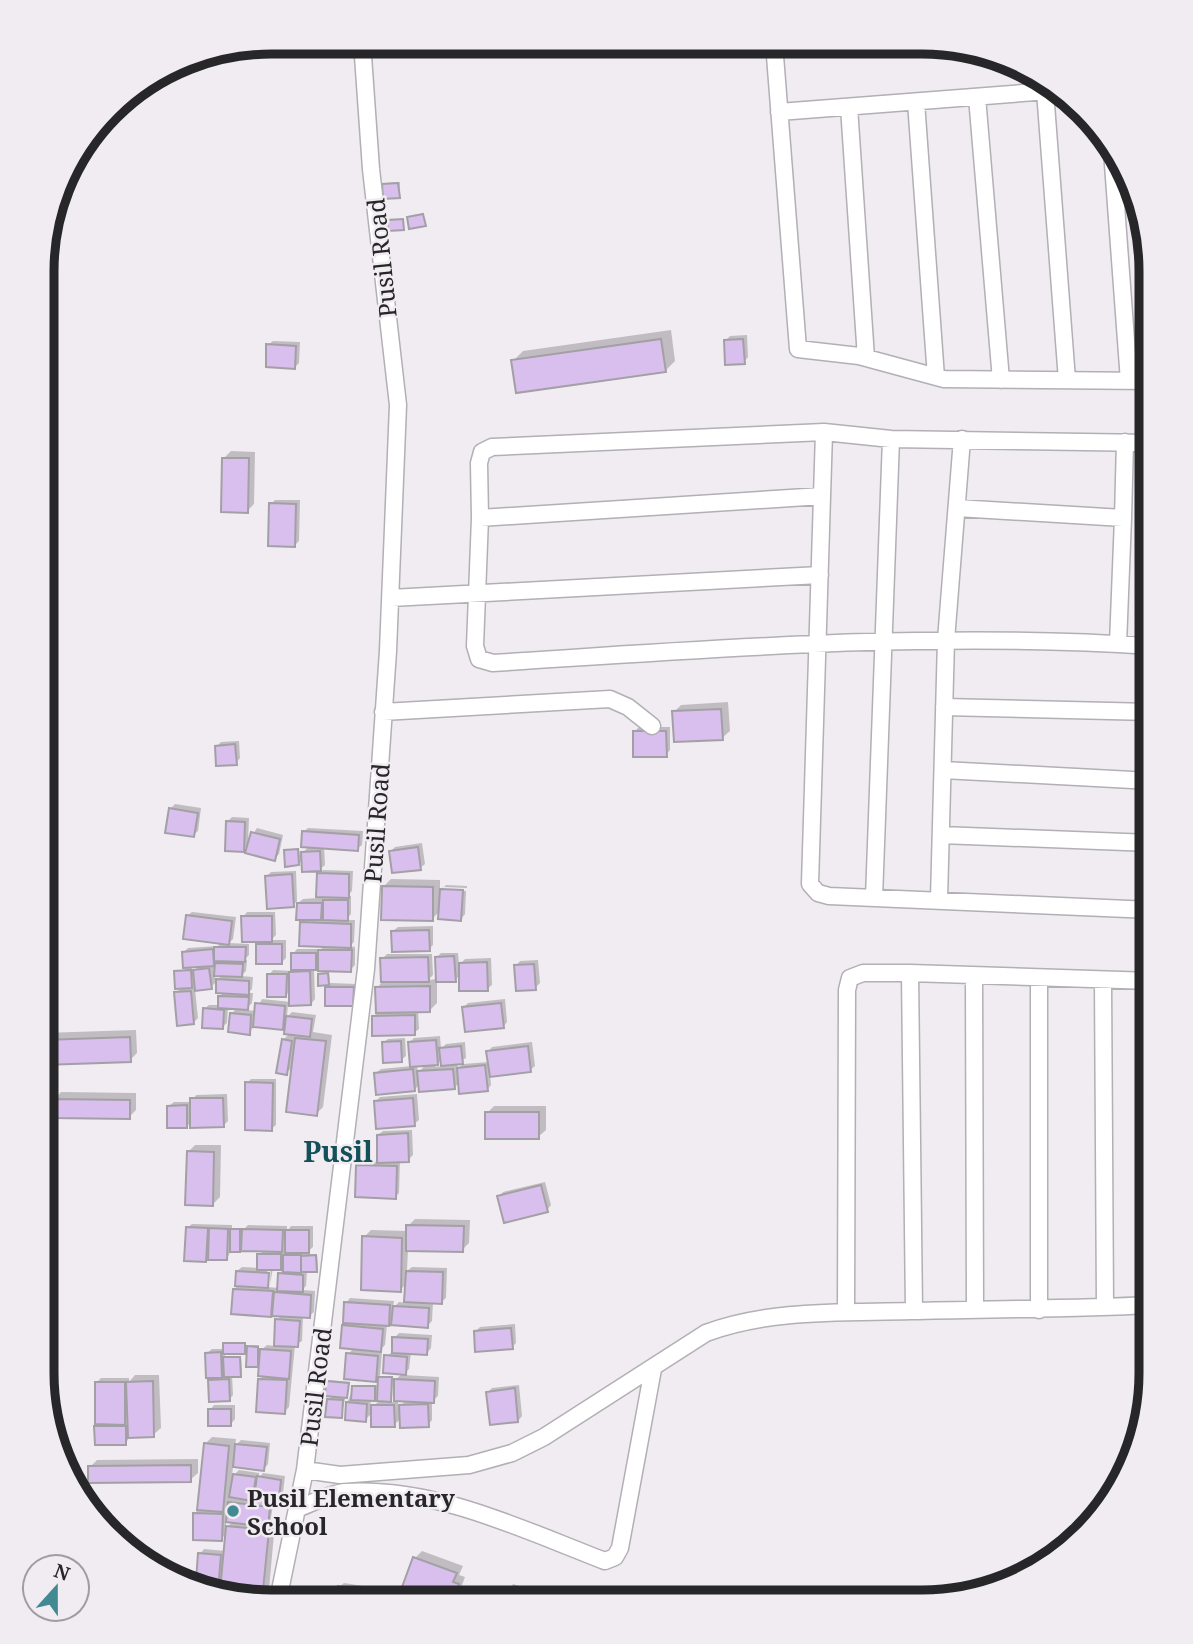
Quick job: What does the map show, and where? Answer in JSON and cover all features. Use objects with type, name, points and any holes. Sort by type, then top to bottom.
[{"type":"street","points":[[776,54],[798,349],[866,358],[936,377],[1139,381]]},
{"type":"street","name":"Pusil Road","points":[[280,1590],[305,1470],[366,969],[391,598],[398,405],[371,169],[363,55]]},
{"type":"street","points":[[779,112],[1042,91]]},
{"type":"street","points":[[1045,93],[1067,380]]},
{"type":"street","points":[[977,97],[1001,380]]},
{"type":"street","points":[[916,102],[936,377]]},
{"type":"street","points":[[849,107],[866,358]]},
{"type":"street","points":[[1113,171],[1129,381]]},
{"type":"street","points":[[824,432],[810,884],[818,894],[829,896],[1138,909]]},
{"type":"street","points":[[1139,443],[891,439],[824,432],[492,447],[482,452],[479,463],[480,518],[475,646],[479,659],[493,663],[818,643],[946,640],[1139,645]]},
{"type":"street","points":[[874,898],[891,439]]},
{"type":"street","points":[[939,899],[946,640],[962,439]]},
{"type":"street","points":[[1118,644],[1125,442]]},
{"type":"street","points":[[480,518],[822,496]]},
{"type":"street","points":[[957,509],[1123,518]]},
{"type":"street","points":[[391,598],[477,596],[820,575]]},
{"type":"street","points":[[383,712],[610,699],[628,707],[652,726]]},
{"type":"street","points":[[944,707],[1139,712]]},
{"type":"street","points":[[943,770],[1139,780]]},
{"type":"street","points":[[941,835],[1138,843]]},
{"type":"street","points":[[846,1312],[847,990],[850,978],[863,973],[910,973],[1138,981]]},
{"type":"street","points":[[910,973],[914,1311]]},
{"type":"street","points":[[974,977],[975,1308]]},
{"type":"street","points":[[1039,978],[1039,1311]]},
{"type":"street","points":[[1103,981],[1105,1307]]},
{"type":"street","points":[[305,1470],[340,1475],[469,1465],[512,1452],[544,1437],[706,1333],[732,1324],[846,1312],[975,1308],[1039,1311],[1138,1306]]},
{"type":"street","points":[[299,1508],[342,1492],[418,1496],[441,1500],[493,1518],[605,1561],[615,1557],[620,1548],[653,1369]]},
{"type":"building","points":[[398,183],[400,198],[383,199],[382,184]]},
{"type":"building","points":[[423,214],[426,226],[409,229],[407,217]]},
{"type":"building","points":[[403,219],[404,230],[388,231],[387,220]]},
{"type":"building","points":[[661,339],[666,372],[516,393],[511,360]]},
{"type":"building","points":[[743,339],[745,364],[725,365],[724,340]]},
{"type":"building","points":[[266,344],[296,346],[295,369],[266,367]]},
{"type":"building","points":[[222,458],[249,458],[248,513],[221,512]]},
{"type":"building","points":[[269,503],[296,504],[295,547],[268,546]]},
{"type":"building","points":[[721,709],[723,740],[674,742],[672,711]]},
{"type":"building","points":[[633,731],[666,731],[667,757],[633,757]]},
{"type":"building","points":[[235,744],[237,765],[216,766],[215,746]]},
{"type":"building","points":[[169,808],[198,813],[194,837],[165,833]]},
{"type":"building","points":[[226,821],[245,822],[244,852],[225,851]]},
{"type":"building","points":[[302,831],[359,835],[358,851],[301,847]]},
{"type":"building","points":[[251,832],[280,839],[275,861],[245,853]]},
{"type":"building","points":[[418,847],[421,870],[392,873],[389,851]]},
{"type":"building","points":[[298,849],[299,865],[285,867],[284,850]]},
{"type":"building","points":[[320,851],[321,871],[302,872],[301,852]]},
{"type":"building","points":[[317,873],[349,874],[349,898],[316,897]]},
{"type":"building","points":[[292,874],[294,907],[267,909],[265,876]]},
{"type":"building","points":[[382,886],[433,887],[433,921],[381,920]]},
{"type":"building","points":[[440,889],[463,890],[461,921],[438,919]]},
{"type":"building","points":[[323,900],[348,900],[348,921],[323,920]]},
{"type":"building","points":[[297,903],[322,903],[321,920],[296,920]]},
{"type":"building","points":[[186,915],[232,921],[229,945],[183,939]]},
{"type":"building","points":[[241,916],[272,916],[272,942],[242,942]]},
{"type":"building","points":[[300,922],[351,924],[351,948],[299,946]]},
{"type":"building","points":[[429,930],[430,951],[392,952],[391,931]]},
{"type":"building","points":[[256,944],[282,944],[282,964],[256,964]]},
{"type":"building","points":[[214,947],[246,947],[245,962],[214,961]]},
{"type":"building","points":[[213,949],[214,966],[183,968],[182,952]]},
{"type":"building","points":[[318,950],[352,950],[351,972],[318,971]]},
{"type":"building","points":[[291,953],[316,953],[316,970],[291,970]]},
{"type":"building","points":[[454,956],[456,982],[436,982],[435,957]]},
{"type":"building","points":[[428,957],[429,982],[381,982],[380,958]]},
{"type":"building","points":[[487,962],[488,991],[459,991],[459,963]]},
{"type":"building","points":[[215,963],[243,964],[242,977],[214,976]]},
{"type":"building","points":[[534,964],[536,990],[516,991],[514,965]]},
{"type":"building","points":[[209,968],[212,989],[195,991],[193,970]]},
{"type":"building","points":[[191,970],[192,988],[175,989],[174,971]]},
{"type":"building","points":[[310,971],[311,1005],[289,1006],[289,972]]},
{"type":"building","points":[[328,973],[329,985],[318,986],[318,974]]},
{"type":"building","points":[[267,974],[287,974],[286,997],[267,997]]},
{"type":"building","points":[[216,979],[249,981],[249,995],[216,993]]},
{"type":"building","points":[[430,986],[430,1012],[376,1013],[375,987]]},
{"type":"building","points":[[325,987],[354,987],[353,1006],[325,1006]]},
{"type":"building","points":[[191,991],[194,1024],[177,1026],[174,992]]},
{"type":"building","points":[[218,996],[249,997],[248,1010],[218,1008]]},
{"type":"building","points":[[255,1003],[285,1006],[283,1030],[253,1027]]},
{"type":"building","points":[[501,1003],[504,1028],[465,1032],[462,1007]]},
{"type":"building","points":[[203,1008],[224,1010],[223,1029],[202,1028]]},
{"type":"building","points":[[230,1013],[251,1015],[250,1035],[228,1032]]},
{"type":"building","points":[[415,1015],[415,1035],[372,1036],[372,1016]]},
{"type":"building","points":[[286,1016],[312,1019],[310,1037],[284,1034]]},
{"type":"building","points":[[130,1037],[131,1062],[54,1065],[54,1040]]},
{"type":"building","points":[[295,1038],[326,1041],[317,1116],[286,1112]]},
{"type":"building","points":[[282,1039],[292,1041],[287,1075],[276,1073]]},
{"type":"building","points":[[436,1040],[438,1065],[410,1067],[408,1042]]},
{"type":"building","points":[[401,1041],[402,1062],[383,1063],[382,1042]]},
{"type":"building","points":[[461,1046],[463,1064],[441,1066],[439,1048]]},
{"type":"building","points":[[528,1046],[531,1072],[490,1077],[486,1051]]},
{"type":"building","points":[[485,1065],[488,1091],[459,1094],[457,1068]]},
{"type":"building","points":[[413,1069],[415,1091],[376,1095],[374,1073]]},
{"type":"building","points":[[453,1069],[455,1089],[419,1092],[417,1071]]},
{"type":"building","points":[[245,1082],[273,1083],[272,1131],[245,1130]]},
{"type":"building","points":[[190,1098],[223,1098],[224,1127],[190,1128]]},
{"type":"building","points":[[413,1098],[415,1126],[376,1129],[374,1101]]},
{"type":"building","points":[[54,1099],[130,1100],[130,1119],[54,1118]]},
{"type":"building","points":[[187,1105],[187,1128],[167,1128],[167,1106]]},
{"type":"building","points":[[485,1112],[539,1112],[539,1139],[485,1139]]},
{"type":"building","points":[[408,1133],[409,1162],[377,1163],[377,1135]]},
{"type":"building","points":[[187,1151],[214,1152],[213,1206],[185,1205]]},
{"type":"building","points":[[356,1165],[397,1166],[396,1199],[355,1197]]},
{"type":"building","points":[[541,1185],[548,1212],[504,1223],[497,1196]]},
{"type":"building","points":[[406,1225],[464,1226],[463,1252],[406,1251]]},
{"type":"building","points":[[186,1227],[208,1228],[206,1262],[184,1261]]},
{"type":"building","points":[[209,1228],[228,1229],[227,1260],[208,1260]]},
{"type":"building","points":[[230,1229],[240,1229],[240,1252],[230,1252]]},
{"type":"building","points":[[242,1229],[283,1230],[282,1252],[241,1251]]},
{"type":"building","points":[[285,1230],[309,1230],[309,1253],[285,1253]]},
{"type":"building","points":[[362,1236],[402,1238],[401,1292],[361,1290]]},
{"type":"building","points":[[257,1254],[281,1254],[281,1270],[257,1270]]},
{"type":"building","points":[[283,1255],[301,1255],[301,1273],[283,1272]]},
{"type":"building","points":[[316,1255],[317,1272],[301,1272],[301,1256]]},
{"type":"building","points":[[236,1271],[269,1273],[268,1288],[235,1286]]},
{"type":"building","points":[[406,1271],[443,1272],[442,1304],[404,1302]]},
{"type":"building","points":[[278,1273],[303,1275],[303,1292],[277,1291]]},
{"type":"building","points":[[233,1289],[273,1291],[271,1317],[231,1314]]},
{"type":"building","points":[[274,1292],[311,1295],[310,1318],[272,1316]]},
{"type":"building","points":[[344,1302],[390,1305],[389,1326],[343,1323]]},
{"type":"building","points":[[393,1306],[429,1308],[428,1328],[391,1325]]},
{"type":"building","points":[[275,1319],[300,1321],[298,1347],[274,1346]]},
{"type":"building","points":[[342,1325],[383,1329],[381,1352],[340,1348]]},
{"type":"building","points":[[511,1328],[513,1349],[475,1352],[474,1331]]},
{"type":"building","points":[[392,1337],[428,1339],[427,1355],[392,1353]]},
{"type":"building","points":[[223,1343],[245,1343],[245,1354],[223,1354]]},
{"type":"building","points":[[247,1346],[258,1347],[258,1367],[246,1367]]},
{"type":"building","points":[[260,1349],[291,1351],[289,1379],[258,1376]]},
{"type":"building","points":[[221,1352],[222,1378],[206,1378],[205,1353]]},
{"type":"building","points":[[346,1353],[378,1356],[376,1382],[344,1379]]},
{"type":"building","points":[[384,1355],[407,1357],[406,1375],[383,1373]]},
{"type":"building","points":[[223,1357],[240,1357],[241,1377],[224,1377]]},
{"type":"building","points":[[378,1377],[392,1377],[391,1402],[377,1401]]},
{"type":"building","points":[[229,1379],[230,1401],[209,1402],[208,1380]]},
{"type":"building","points":[[258,1379],[287,1380],[285,1414],[256,1412]]},
{"type":"building","points":[[394,1379],[435,1381],[434,1403],[394,1401]]},
{"type":"building","points":[[153,1381],[154,1437],[128,1438],[126,1382]]},
{"type":"building","points":[[326,1381],[349,1383],[347,1398],[325,1396]]},
{"type":"building","points":[[95,1382],[125,1382],[125,1425],[95,1424]]},
{"type":"building","points":[[352,1386],[375,1386],[375,1401],[351,1400]]},
{"type":"building","points":[[515,1388],[518,1422],[490,1425],[486,1392]]},
{"type":"building","points":[[327,1399],[343,1400],[342,1418],[325,1417]]},
{"type":"building","points":[[346,1402],[367,1404],[366,1422],[345,1420]]},
{"type":"building","points":[[428,1404],[429,1427],[400,1428],[399,1405]]},
{"type":"building","points":[[371,1405],[394,1405],[395,1427],[371,1427]]},
{"type":"building","points":[[208,1409],[231,1409],[231,1426],[208,1426]]},
{"type":"building","points":[[94,1426],[126,1426],[126,1445],[95,1445]]},
{"type":"building","points":[[204,1443],[229,1446],[223,1512],[197,1510]]},
{"type":"building","points":[[235,1444],[267,1447],[264,1471],[233,1467]]},
{"type":"building","points":[[191,1465],[191,1482],[88,1483],[88,1466]]},
{"type":"building","points":[[233,1474],[256,1477],[252,1501],[229,1497]]},
{"type":"building","points":[[257,1476],[281,1480],[278,1508],[253,1505]]},
{"type":"building","points":[[228,1502],[270,1507],[268,1527],[226,1522]]},
{"type":"building","points":[[193,1513],[223,1514],[222,1541],[193,1540]]},
{"type":"building","points":[[226,1526],[269,1530],[263,1589],[221,1583]]},
{"type":"building","points":[[198,1553],[221,1555],[219,1583],[196,1576]]},
{"type":"building","points":[[413,1557],[457,1573],[453,1582],[459,1584],[457,1590],[413,1590],[402,1587]]},
{"type":"building","points":[[338,1586],[362,1590],[337,1590]]},
{"type":"place","name":"Pusil Elementary School","points":[[233,1511]]},
{"type":"district","name":"Pusil","points":[[338,1151]]}]
